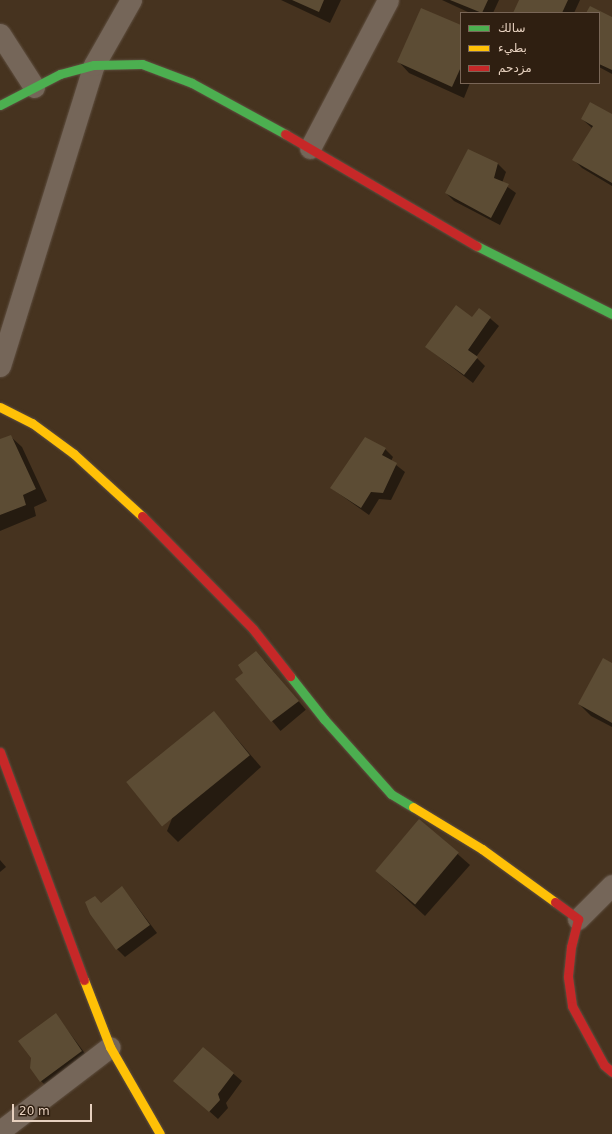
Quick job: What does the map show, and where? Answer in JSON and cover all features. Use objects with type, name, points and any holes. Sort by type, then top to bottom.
[{"type":"street","points":[[0,366],[94,65],[131,0]]},
{"type":"street","points":[[310,148],[388,0]]},
{"type":"street","points":[[0,34],[34,87]]},
{"type":"street","points":[[0,105],[60,74],[94,65],[142,64],[178,77],[310,148],[479,247],[554,287],[612,314]]},
{"type":"street","points":[[0,407],[32,423],[74,454],[116,490],[253,629],[324,719],[391,794],[482,849],[578,919]]},
{"type":"street","points":[[0,752],[60,920],[110,1046],[160,1134]]},
{"type":"street","points":[[612,885],[578,919],[571,947],[568,977],[572,1006],[604,1065],[612,1072]]},
{"type":"street","points":[[0,1131],[110,1046]]},
{"type":"building","points":[[292,0],[324,0],[319,12]]},
{"type":"building","points":[[450,0],[488,0],[482,12]]},
{"type":"building","points":[[519,0],[568,0],[562,12],[513,12]]},
{"type":"building","points":[[590,6],[612,17],[612,70],[600,64],[600,12],[587,12]]},
{"type":"building","points":[[421,8],[460,25],[460,69],[452,87],[397,62]]},
{"type":"building","points":[[590,102],[612,114],[612,183],[572,160],[593,126],[581,119]]},
{"type":"building","points":[[468,149],[498,163],[494,178],[509,184],[491,218],[445,193]]},
{"type":"building","points":[[456,305],[472,317],[479,308],[491,317],[468,350],[478,357],[464,375],[425,347]]},
{"type":"building","points":[[11,435],[36,489],[23,495],[26,505],[0,515],[0,439]]},
{"type":"building","points":[[365,437],[386,448],[382,455],[397,463],[383,493],[371,492],[361,508],[330,488]]},
{"type":"building","points":[[256,651],[299,701],[271,722],[235,679],[243,673],[238,665]]},
{"type":"building","points":[[603,658],[612,663],[612,723],[578,704]]},
{"type":"building","points":[[214,711],[250,755],[162,826],[126,782]]},
{"type":"building","points":[[419,819],[459,852],[415,905],[375,871]]},
{"type":"building","points":[[122,886],[150,925],[116,950],[90,914],[85,902],[95,896],[101,903]]},
{"type":"building","points":[[56,1013],[82,1051],[40,1082],[30,1068],[31,1058],[18,1041]]},
{"type":"building","points":[[203,1047],[234,1073],[218,1094],[220,1100],[209,1112],[173,1081]]},
{"type":"traffic: fast","points":[[0,105],[60,74],[94,65],[142,64],[192,83],[285,134]]},
{"type":"traffic: fast","points":[[477,246],[612,314]]},
{"type":"traffic: fast","points":[[290,676],[324,719],[391,794],[413,807]]},
{"type":"traffic: slow","points":[[0,407],[32,423],[74,454],[142,516]]},
{"type":"traffic: slow","points":[[413,807],[482,849],[555,902]]},
{"type":"traffic: slow","points":[[84,980],[110,1047],[160,1134]]},
{"type":"traffic: jam","points":[[285,134],[477,246]]},
{"type":"traffic: jam","points":[[142,516],[253,629],[290,676]]},
{"type":"traffic: jam","points":[[0,752],[84,980]]},
{"type":"traffic: jam","points":[[555,902],[578,919],[571,947],[568,977],[572,1006],[604,1065],[612,1072]]}]
